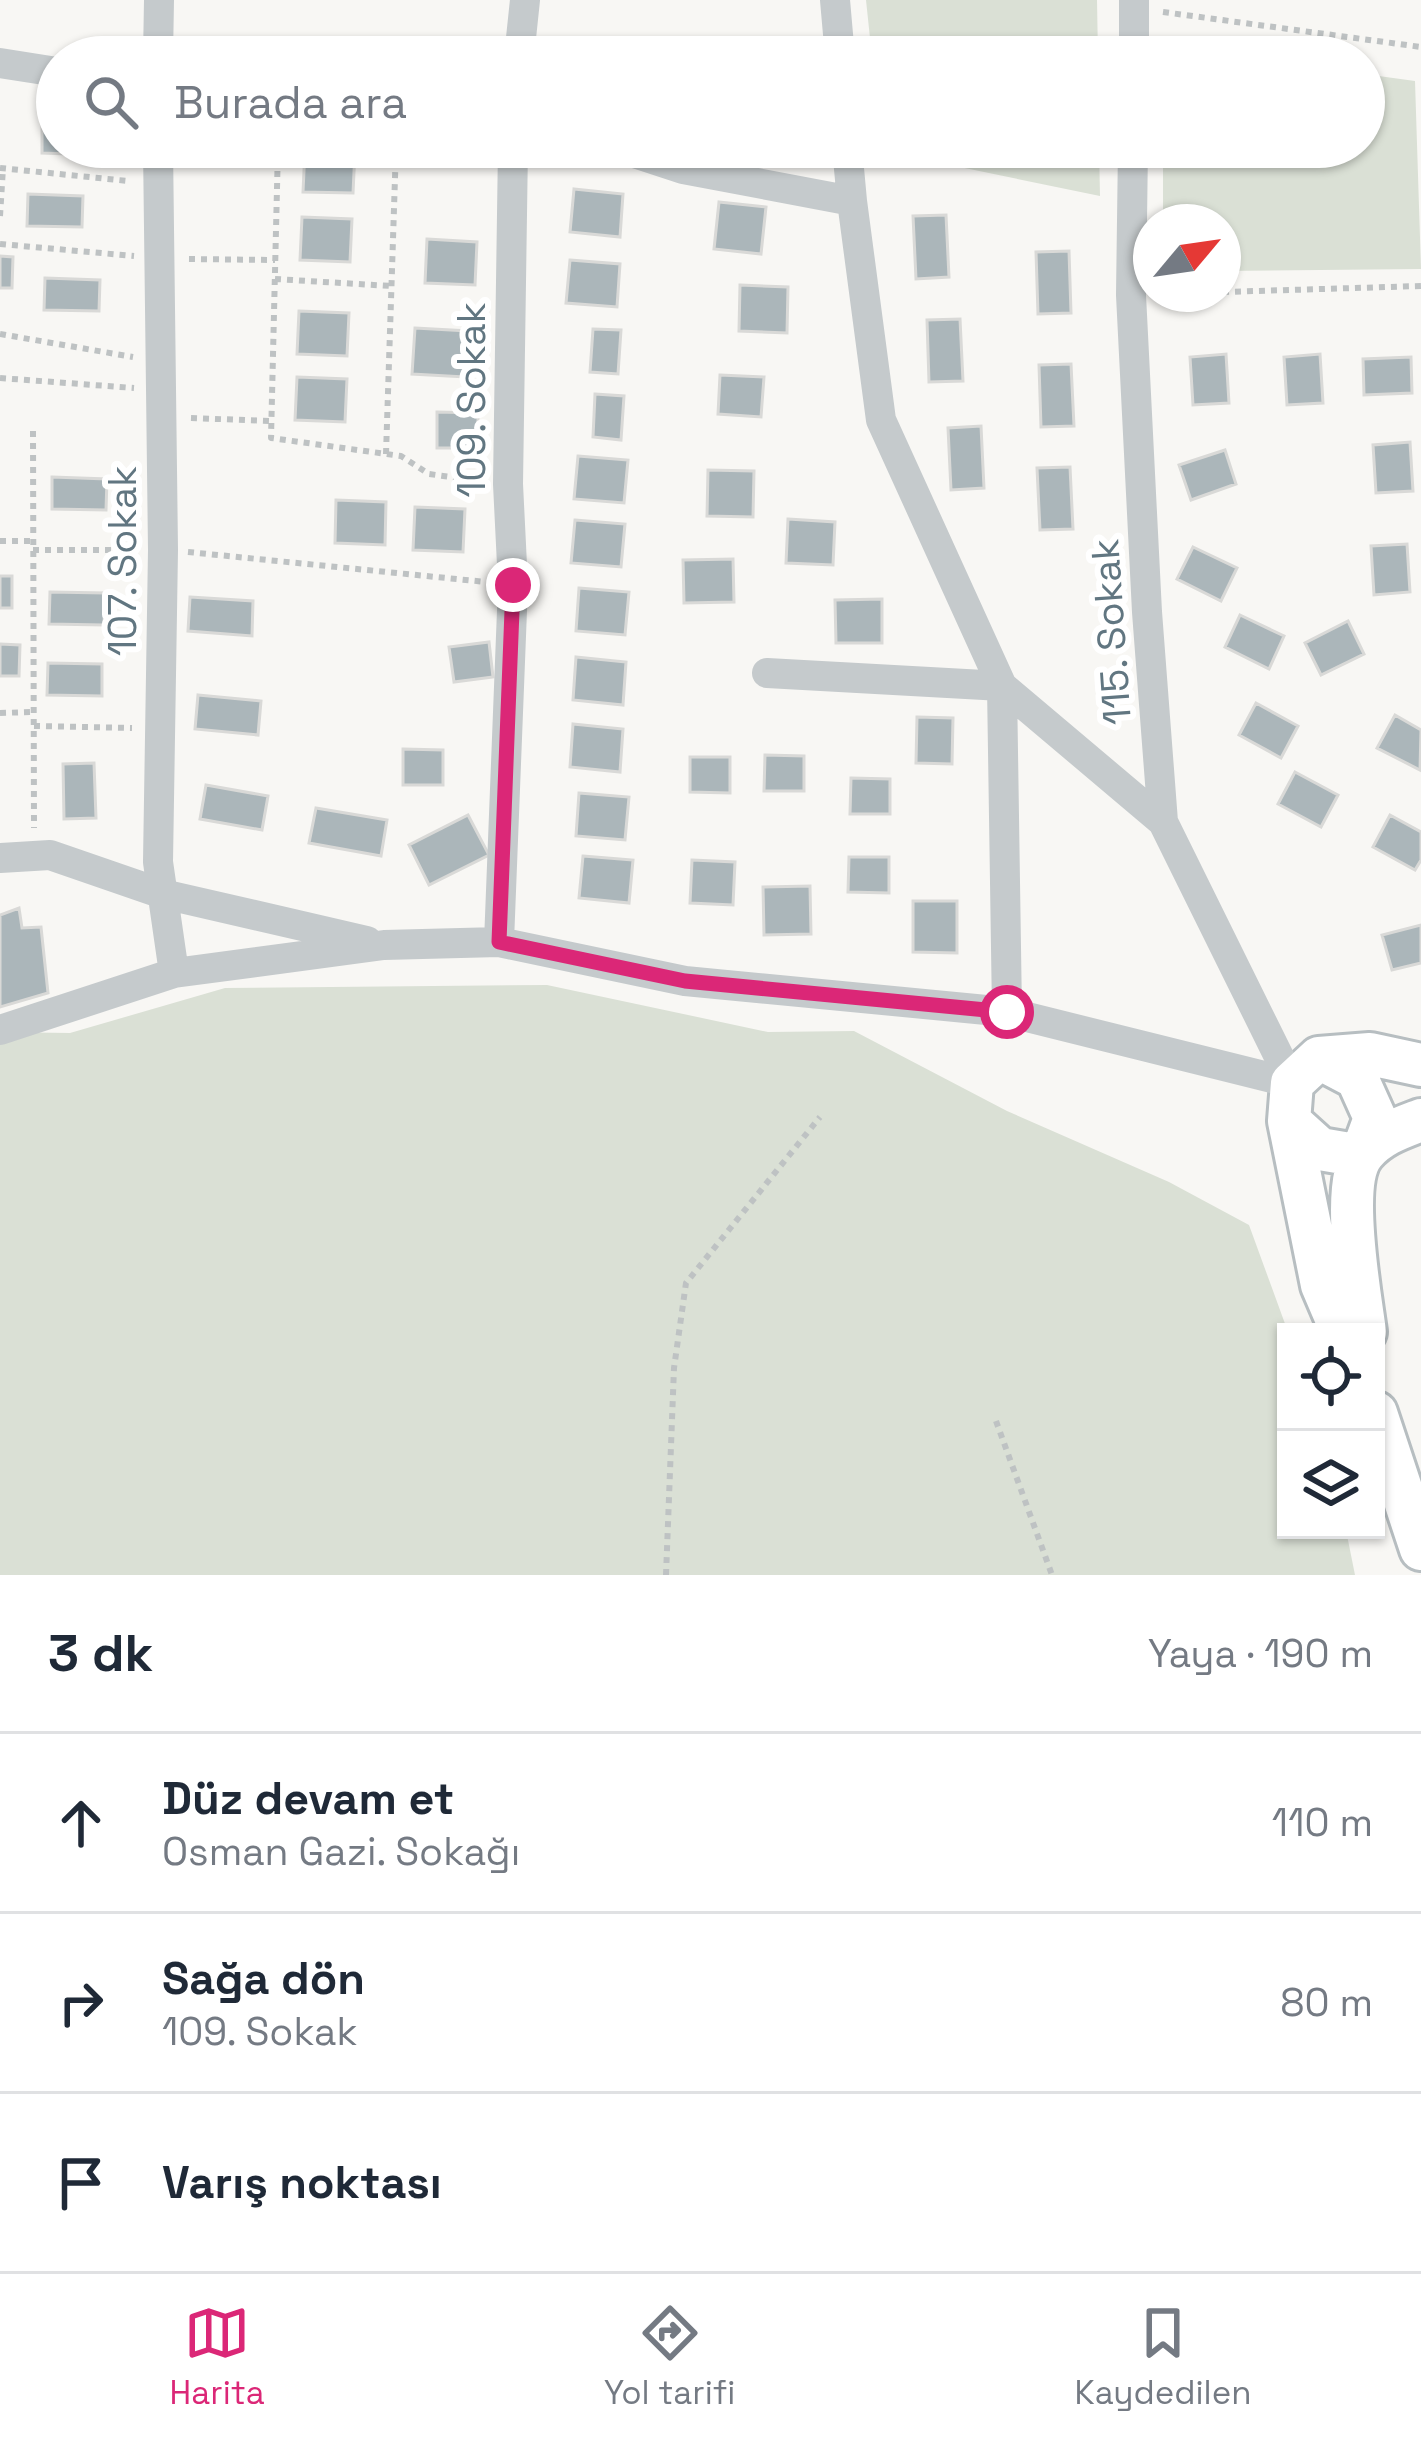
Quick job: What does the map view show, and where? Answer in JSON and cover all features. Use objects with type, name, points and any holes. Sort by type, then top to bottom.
[{"type":"main road","points":[[1300,1087],[1370,1054],[1421,1065]]},
{"type":"main road","points":[[1300,1087],[1357,1078],[1375,1118],[1351,1198],[1364,1323]]},
{"type":"main road","points":[[1300,1087],[1320,1148],[1360,1156]]},
{"type":"main road","points":[[1300,1087],[1322,1285],[1338,1323]]},
{"type":"main road","points":[[1360,1156],[1391,1131],[1421,1120]]},
{"type":"main road","points":[[1382,1431],[1421,1549]]},
{"type":"street","points":[[158,36],[159,0]]},
{"type":"street","points":[[521,36],[525,0]]},
{"type":"street","points":[[835,0],[838,36]]},
{"type":"street","points":[[1134,4],[1134,36]]},
{"type":"street","points":[[0,63],[36,69]]},
{"type":"street","name":"107. Sokak","points":[[158,168],[163,550],[158,862],[174,973]]},
{"type":"street","name":"109. Sokak","points":[[499,942],[513,585],[508,484],[513,168]]},
{"type":"street","points":[[679,168],[852,201]]},
{"type":"street","points":[[849,168],[881,420],[1002,686],[1007,1012]]},
{"type":"street","name":"115. Sokak","points":[[1133,168],[1131,295],[1162,822],[1300,1087]]},
{"type":"street","points":[[767,673],[1002,686],[1162,822]]},
{"type":"street","points":[[0,857],[50,855],[163,894],[384,945]]},
{"type":"street","points":[[0,1030],[174,973],[384,945],[499,942],[685,981],[1007,1012],[1300,1087]]},
{"type":"path","points":[[1134,4],[1348,36]]},
{"type":"path","points":[[1385,42],[1421,47]]},
{"type":"path","points":[[0,216],[2,168],[158,184]]},
{"type":"path","points":[[277,168],[271,438],[401,456],[429,474],[508,484]]},
{"type":"path","points":[[386,454],[395,168]]},
{"type":"path","points":[[0,244],[159,258],[275,260]]},
{"type":"path","points":[[275,279],[392,286]]},
{"type":"path","points":[[1241,291],[1421,286]]},
{"type":"path","points":[[0,334],[271,422]]},
{"type":"path","points":[[0,378],[161,390]]},
{"type":"path","points":[[33,431],[34,856]]},
{"type":"path","points":[[0,541],[163,550],[513,585]]},
{"type":"path","points":[[0,713],[34,712]]},
{"type":"path","points":[[34,726],[160,729]]},
{"type":"path","points":[[666,1575],[674,1368],[686,1283],[820,1117]]},
{"type":"path","points":[[996,1421],[1052,1575]]},
{"type":"shaded area","points":[[866,0],[1097,0],[1098,36],[870,36]]},
{"type":"shaded area","points":[[1385,77],[1415,81],[1421,269],[1241,271],[1241,204],[1163,204],[1163,168],[1385,168]]},
{"type":"shaded area","points":[[964,168],[1099,168],[1100,196]]},
{"type":"shaded area","points":[[547,985],[768,1032],[854,1031],[1007,1111],[1169,1182],[1249,1225],[1285,1323],[1277,1323],[1277,1539],[1348,1539],[1355,1575],[0,1575],[0,1032],[70,1033],[225,988]]},
{"type":"building","points":[[304,168],[354,168],[353,193],[303,192]]},
{"type":"building","points":[[574,189],[623,194],[620,237],[570,232]]},
{"type":"building","points":[[28,194],[83,196],[82,227],[27,226]]},
{"type":"building","points":[[719,202],[766,207],[761,254],[714,249]]},
{"type":"building","points":[[946,215],[949,277],[916,279],[913,216]]},
{"type":"building","points":[[302,217],[352,219],[350,262],[300,260]]},
{"type":"building","points":[[427,239],[477,242],[475,285],[425,283]]},
{"type":"building","points":[[1069,251],[1071,313],[1038,314],[1036,252]]},
{"type":"building","points":[[0,256],[13,257],[12,288],[0,288]]},
{"type":"building","points":[[570,260],[620,264],[617,307],[566,303]]},
{"type":"building","points":[[45,278],[100,280],[99,311],[44,310]]},
{"type":"building","points":[[740,285],[788,287],[787,333],[739,331]]},
{"type":"building","points":[[299,311],[349,313],[347,356],[297,354]]},
{"type":"building","points":[[960,319],[963,381],[929,382],[927,320]]},
{"type":"building","points":[[415,328],[468,331],[465,377],[412,374]]},
{"type":"building","points":[[593,329],[621,330],[618,374],[590,372]]},
{"type":"building","points":[[1226,354],[1229,403],[1193,405],[1190,357]]},
{"type":"building","points":[[1320,354],[1323,403],[1287,405],[1284,357]]},
{"type":"building","points":[[1411,357],[1412,393],[1364,395],[1363,359]]},
{"type":"building","points":[[1071,364],[1074,426],[1041,427],[1039,365]]},
{"type":"building","points":[[720,375],[764,377],[761,417],[718,414]]},
{"type":"building","points":[[297,377],[347,379],[345,422],[295,420]]},
{"type":"building","points":[[595,394],[624,396],[621,440],[593,437]]},
{"type":"building","points":[[437,412],[478,413],[478,448],[437,448]]},
{"type":"building","points":[[981,426],[984,488],[951,490],[948,428]]},
{"type":"building","points":[[1410,442],[1413,491],[1376,493],[1373,445]]},
{"type":"building","points":[[1225,450],[1236,484],[1191,500],[1179,465]]},
{"type":"building","points":[[578,456],[628,460],[624,503],[574,499]]},
{"type":"building","points":[[1070,467],[1073,529],[1040,530],[1037,468]]},
{"type":"building","points":[[708,470],[754,471],[753,517],[707,516]]},
{"type":"building","points":[[52,477],[107,479],[106,510],[52,509]]},
{"type":"building","points":[[336,500],[386,502],[385,545],[335,543]]},
{"type":"building","points":[[415,507],[465,509],[463,552],[413,550]]},
{"type":"building","points":[[788,519],[835,522],[833,565],[786,563]]},
{"type":"building","points":[[575,520],[625,524],[621,567],[571,563]]},
{"type":"building","points":[[1407,544],[1410,592],[1374,595],[1371,546]]},
{"type":"building","points":[[1193,547],[1237,568],[1221,601],[1177,579]]},
{"type":"building","points":[[733,559],[734,602],[684,603],[683,560]]},
{"type":"building","points":[[0,576],[12,576],[12,608],[0,608]]},
{"type":"building","points":[[579,588],[629,592],[625,635],[576,631]]},
{"type":"building","points":[[50,592],[105,593],[104,625],[49,624]]},
{"type":"building","points":[[190,597],[253,601],[252,636],[188,631]]},
{"type":"building","points":[[882,599],[882,643],[836,643],[835,600]]},
{"type":"building","points":[[1240,615],[1284,636],[1269,669],[1225,647]]},
{"type":"building","points":[[1348,621],[1364,654],[1321,675],[1305,643]]},
{"type":"building","points":[[489,642],[493,677],[454,682],[449,647]]},
{"type":"building","points":[[0,644],[20,645],[19,676],[0,676]]},
{"type":"building","points":[[576,657],[626,662],[623,705],[573,700]]},
{"type":"building","points":[[48,663],[102,664],[102,696],[47,695]]},
{"type":"building","points":[[198,695],[261,701],[258,735],[195,729]]},
{"type":"building","points":[[1256,703],[1298,726],[1281,758],[1239,735]]},
{"type":"building","points":[[1395,715],[1421,730],[1420,770],[1377,748]]},
{"type":"building","points":[[917,717],[953,718],[952,764],[916,763]]},
{"type":"building","points":[[573,724],[623,729],[620,772],[570,767]]},
{"type":"building","points":[[403,749],[443,750],[443,785],[403,785]]},
{"type":"building","points":[[765,755],[804,756],[804,791],[764,791]]},
{"type":"building","points":[[690,757],[730,757],[730,793],[690,792]]},
{"type":"building","points":[[94,763],[96,818],[64,819],[63,764]]},
{"type":"building","points":[[1295,772],[1338,795],[1321,827],[1278,804]]},
{"type":"building","points":[[851,778],[890,779],[890,814],[850,814]]},
{"type":"building","points":[[206,785],[268,796],[262,830],[200,819]]},
{"type":"building","points":[[579,793],[629,797],[625,840],[576,836]]},
{"type":"building","points":[[316,808],[387,820],[381,856],[309,843]]},
{"type":"building","points":[[468,815],[489,855],[429,885],[409,845]]},
{"type":"building","points":[[1390,815],[1421,832],[1421,860],[1415,870],[1373,847]]},
{"type":"building","points":[[583,856],[633,860],[629,903],[579,898]]},
{"type":"building","points":[[849,857],[889,857],[889,893],[848,892]]},
{"type":"building","points":[[692,860],[735,862],[733,905],[690,903]]},
{"type":"building","points":[[810,886],[811,934],[764,935],[763,887]]},
{"type":"building","points":[[913,901],[957,901],[957,953],[913,952]]},
{"type":"building","points":[[19,908],[22,928],[41,927],[48,993],[0,1007],[0,915]]},
{"type":"building","points":[[1421,925],[1421,963],[1392,970],[1382,935]]},
{"type":"route","points":[[513,585],[499,942],[685,981],[1007,1012]]}]
